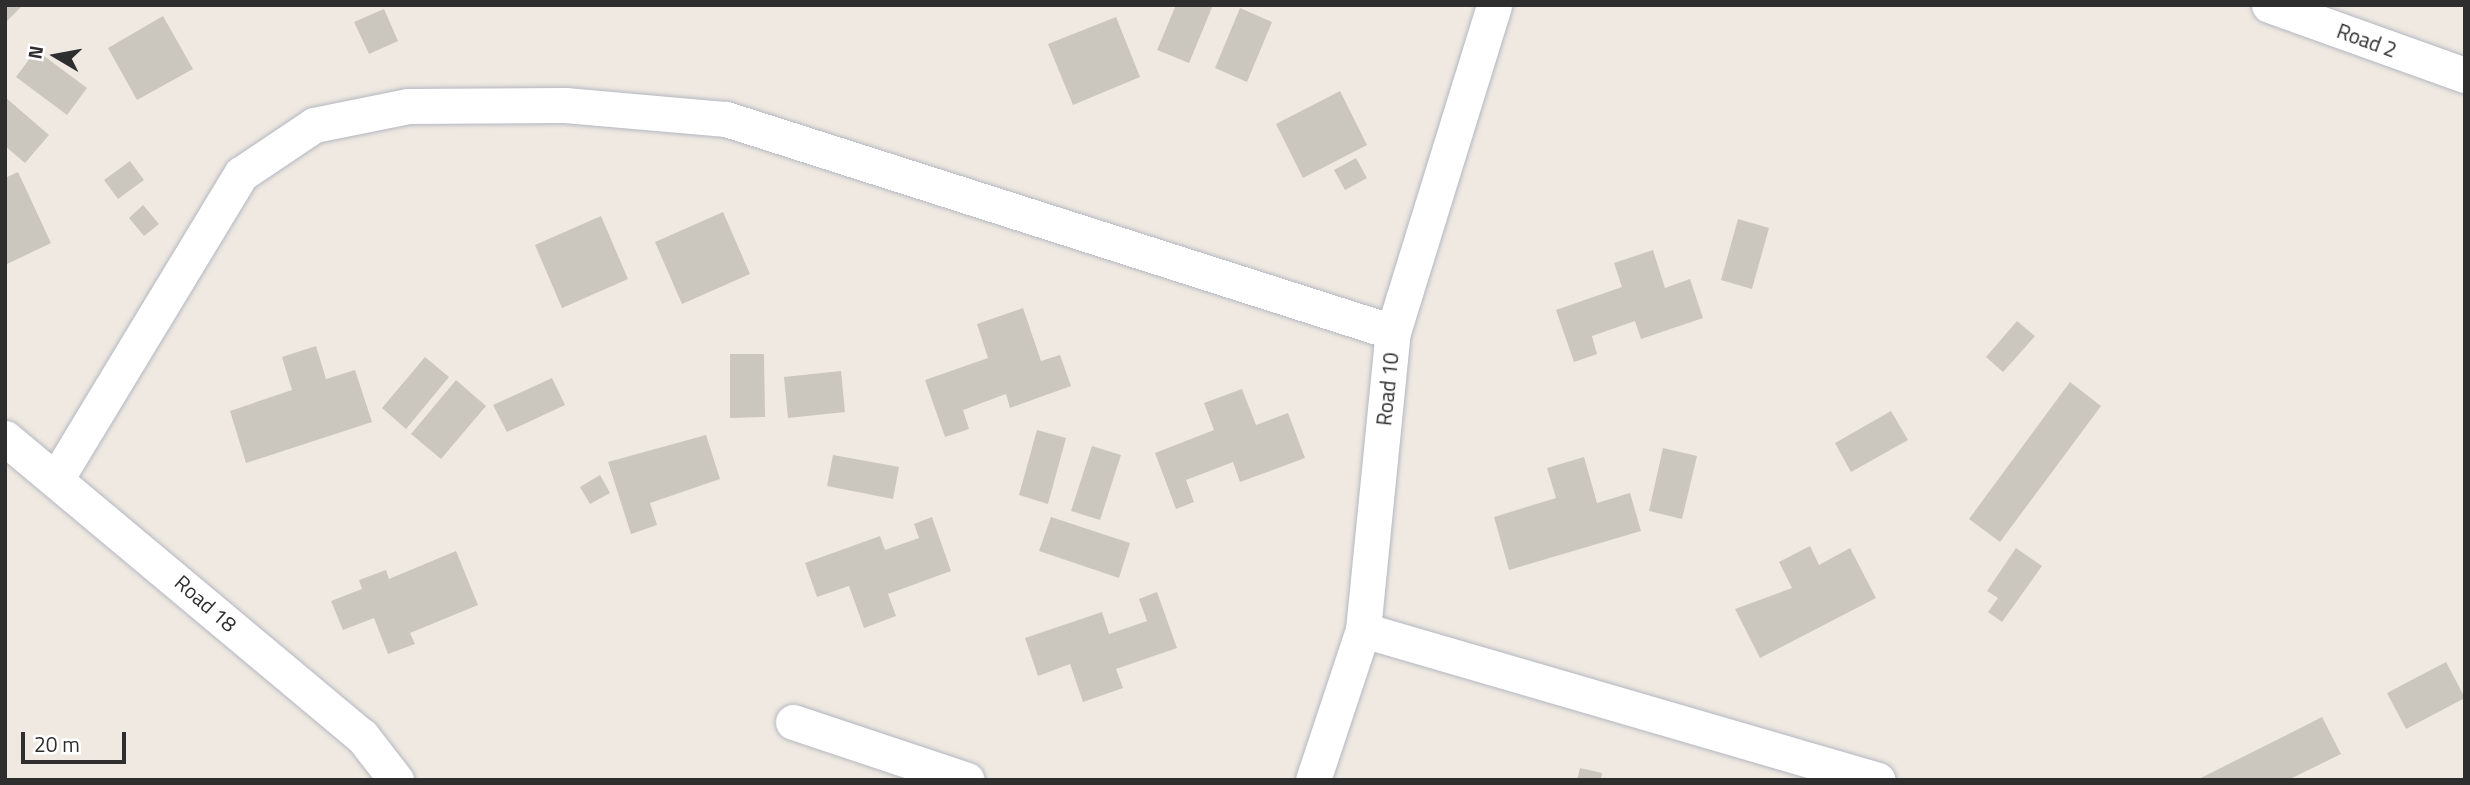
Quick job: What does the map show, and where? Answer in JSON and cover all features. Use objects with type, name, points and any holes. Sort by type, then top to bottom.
[{"type":"street","name":"Road 10","points":[[1313,780],[1363,630],[1393,332],[1494,5]]},
{"type":"street","name":"Road 2","points":[[2269,5],[2465,75]]},
{"type":"street","points":[[58,476],[241,174],[314,125],[408,106],[565,105],[726,119],[1393,332]]},
{"type":"street","name":"Road 18","points":[[5,438],[58,476],[362,736],[396,780]]},
{"type":"street","points":[[1363,630],[1878,780]]},
{"type":"street","points":[[793,722],[967,780]]},
{"type":"building","points":[[5,5],[23,5],[5,23]]},
{"type":"building","points":[[1176,5],[1213,5],[1189,63],[1157,50]]},
{"type":"building","points":[[1240,8],[1272,22],[1247,82],[1215,68]]},
{"type":"building","points":[[384,9],[398,41],[369,54],[354,22]]},
{"type":"building","points":[[163,16],[193,69],[137,100],[108,48]]},
{"type":"building","points":[[1116,17],[1140,77],[1073,105],[1048,44]]},
{"type":"building","points":[[36,50],[87,88],[67,115],[16,77]]},
{"type":"building","points":[[1340,91],[1367,145],[1303,178],[1276,124]]},
{"type":"building","points":[[5,97],[49,135],[25,163],[5,146]]},
{"type":"building","points":[[1356,158],[1367,178],[1345,190],[1334,170]]},
{"type":"building","points":[[130,161],[144,180],[118,199],[104,180]]},
{"type":"building","points":[[18,172],[51,243],[5,265],[5,178]]},
{"type":"building","points":[[143,205],[159,224],[144,236],[129,218]]},
{"type":"building","points":[[723,212],[750,274],[682,304],[655,242]]},
{"type":"building","points":[[601,216],[628,279],[562,308],[535,245]]},
{"type":"building","points":[[1738,219],[1769,228],[1752,289],[1721,280]]},
{"type":"building","points":[[1653,250],[1665,288],[1690,279],[1703,318],[1641,339],[1635,321],[1592,336],[1597,354],[1574,362],[1556,310],[1622,287],[1614,263]]},
{"type":"building","points":[[1023,308],[1041,361],[1060,355],[1071,386],[1010,408],[1006,394],[963,410],[969,429],[945,437],[925,380],[988,358],[977,324]]},
{"type":"building","points":[[2017,321],[2035,336],[2003,372],[1986,357]]},
{"type":"building","points":[[316,346],[326,379],[355,370],[372,422],[246,463],[230,411],[292,390],[282,357]]},
{"type":"building","points":[[730,354],[764,354],[765,417],[730,418]]},
{"type":"building","points":[[425,357],[449,377],[406,429],[382,408]]},
{"type":"building","points":[[841,371],[845,412],[788,418],[784,377]]},
{"type":"building","points":[[552,378],[565,405],[507,432],[493,405]]},
{"type":"building","points":[[456,380],[486,406],[441,459],[411,434]]},
{"type":"building","points":[[2070,382],[2101,406],[2000,542],[1969,519]]},
{"type":"building","points":[[1242,389],[1256,425],[1288,413],[1305,458],[1240,482],[1233,462],[1186,480],[1194,502],[1176,509],[1155,453],[1214,430],[1204,403]]},
{"type":"building","points":[[1891,411],[1908,440],[1851,472],[1835,443]]},
{"type":"building","points":[[1037,430],[1066,438],[1048,504],[1019,495]]},
{"type":"building","points":[[706,435],[720,479],[650,503],[657,525],[631,534],[608,462]]},
{"type":"building","points":[[1092,446],[1121,455],[1100,520],[1071,511]]},
{"type":"building","points":[[1663,448],[1697,456],[1682,519],[1649,511]]},
{"type":"building","points":[[833,455],[899,467],[893,499],[827,486]]},
{"type":"building","points":[[1584,457],[1597,503],[1630,493],[1641,531],[1509,570],[1494,517],[1556,498],[1547,468]]},
{"type":"building","points":[[600,475],[610,493],[590,504],[580,487]]},
{"type":"building","points":[[932,517],[951,571],[888,594],[896,616],[864,628],[849,586],[817,597],[805,563],[880,536],[885,550],[919,538],[914,524]]},
{"type":"building","points":[[1051,517],[1130,543],[1119,578],[1039,551]]},
{"type":"building","points":[[1810,546],[1819,565],[1850,548],[1876,598],[1760,658],[1735,609],[1792,588],[1779,562]]},
{"type":"building","points":[[2016,548],[2042,566],[2002,622],[1988,612],[1998,598],[1987,591]]},
{"type":"building","points":[[456,551],[478,605],[410,633],[415,644],[388,654],[374,618],[343,630],[331,601],[362,589],[359,580],[386,570],[389,579]]},
{"type":"building","points":[[1157,592],[1177,648],[1116,669],[1123,688],[1083,702],[1070,664],[1038,676],[1025,638],[1102,612],[1109,634],[1147,621],[1139,599]]},
{"type":"building","points":[[2446,662],[2465,698],[2406,729],[2387,693]]},
{"type":"building","points":[[2322,717],[2341,754],[2288,780],[2197,780]]},
{"type":"building","points":[[1580,768],[1602,773],[1601,780],[1577,780]]}]
